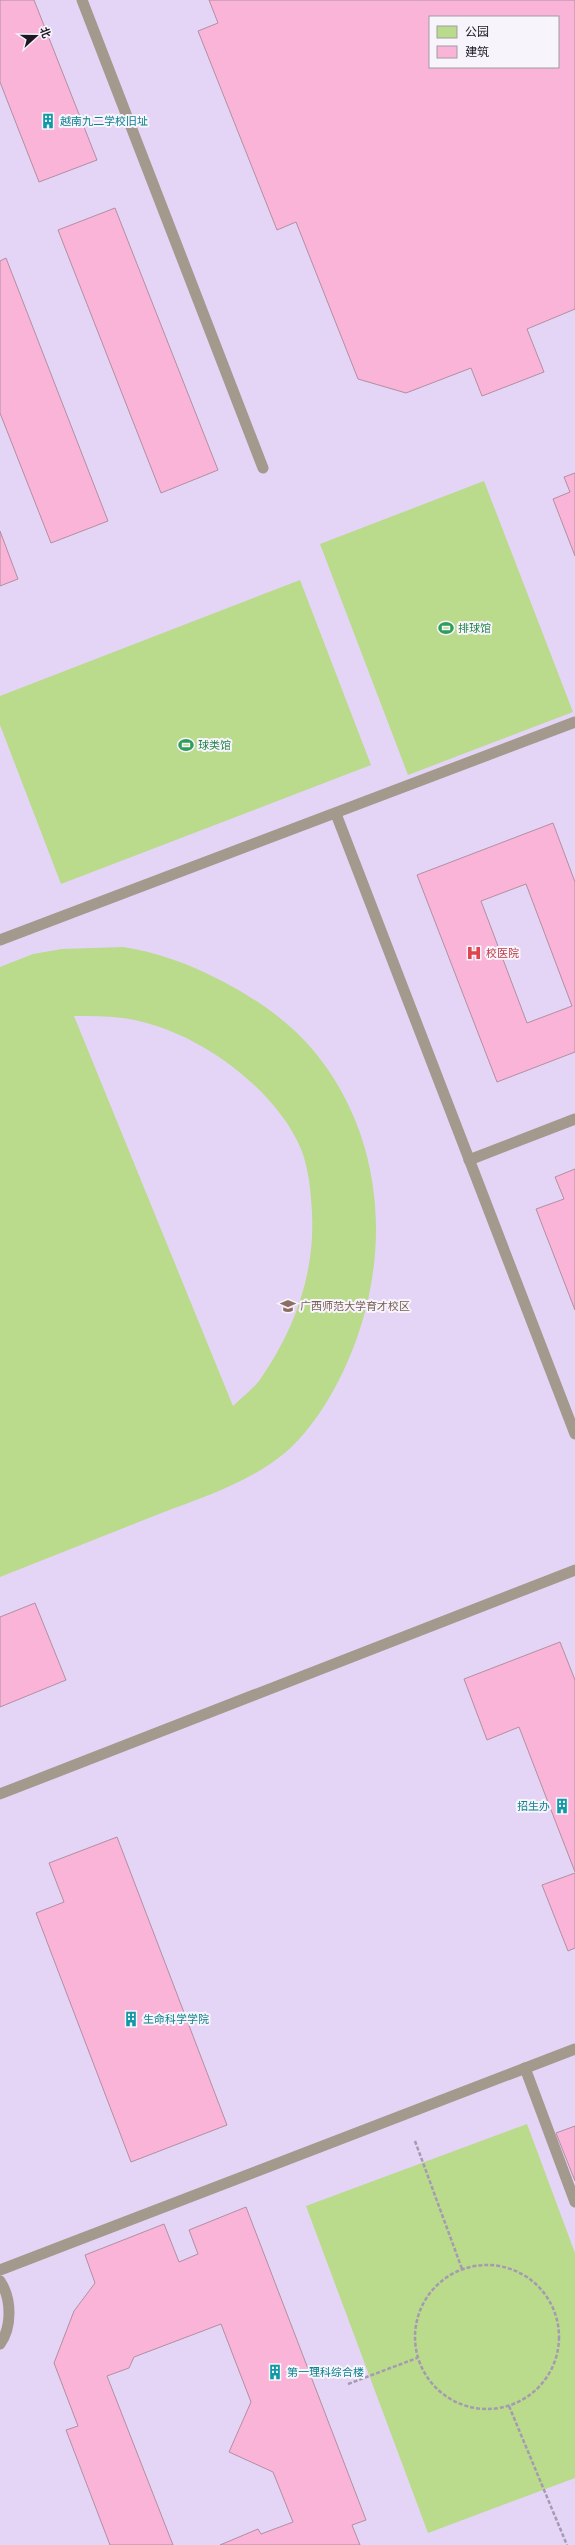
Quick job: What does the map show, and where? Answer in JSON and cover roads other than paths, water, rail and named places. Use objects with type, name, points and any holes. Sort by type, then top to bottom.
[{"type":"lane","points":[[82,0],[263,468]]},
{"type":"lane","points":[[0,940],[336,814],[575,722]]},
{"type":"lane","points":[[336,814],[575,1434]]},
{"type":"lane","points":[[469,1160],[575,1119]]},
{"type":"lane","points":[[0,1794],[575,1570]]},
{"type":"lane","points":[[0,2270],[575,2049]]},
{"type":"lane","points":[[525,2068],[575,2202]]},
{"type":"lane","points":[[0,2281],[4,2288],[9,2306],[8,2324],[0,2344]]},
{"type":"place","name":"越南九二学校旧址","points":[[48,121]]},
{"type":"place","name":"排球馆","points":[[446,628]]},
{"type":"place","name":"球类馆","points":[[186,745]]},
{"type":"place","name":"校医院","points":[[474,953]]},
{"type":"place","name":"广西师范大学育才校区","points":[[288,1306]]},
{"type":"place","name":"招生办","points":[[562,1806]]},
{"type":"place","name":"生命科学学院","points":[[131,2019]]},
{"type":"place","name":"第一理科综合楼","points":[[275,2372]]}]
